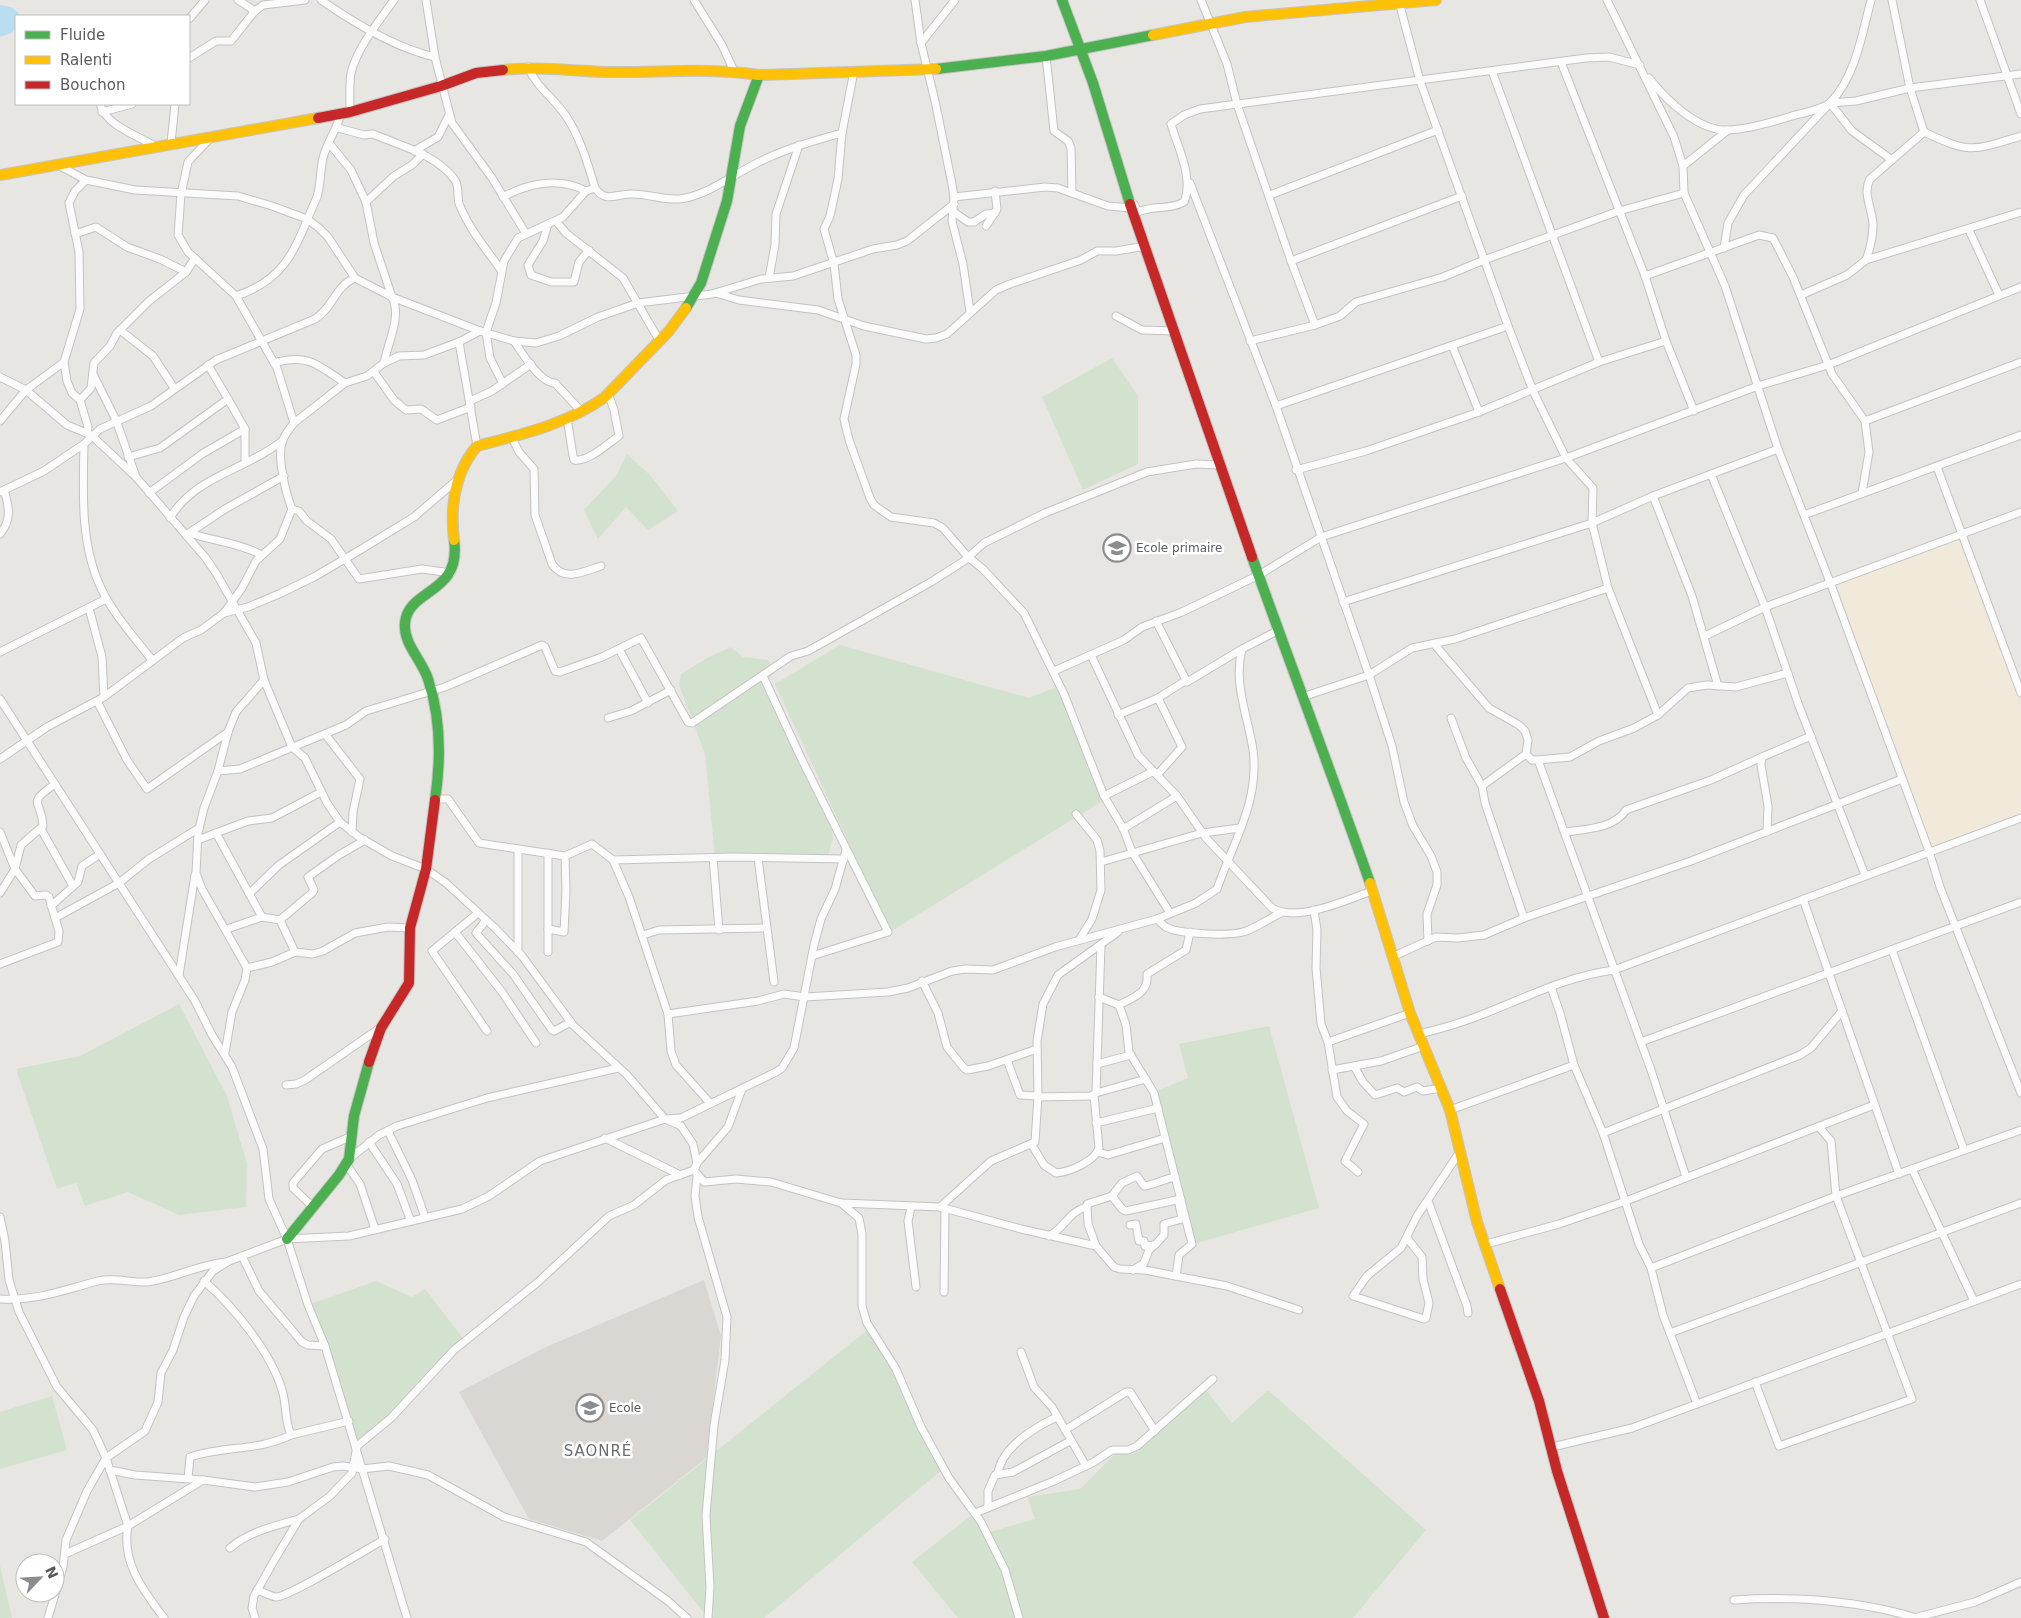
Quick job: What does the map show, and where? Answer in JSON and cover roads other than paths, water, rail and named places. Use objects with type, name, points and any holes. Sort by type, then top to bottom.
[{"type":"street","points":[[190,18],[205,0]]},
{"type":"street","points":[[238,0],[255,11]]},
{"type":"street","points":[[190,54],[216,41],[231,40],[255,11],[268,3],[305,0]]},
{"type":"street","points":[[321,0],[373,32],[435,58]]},
{"type":"street","points":[[236,296],[255,290],[279,272],[289,261],[320,186],[323,158],[346,113],[354,66],[394,0]]},
{"type":"street","points":[[426,0],[435,58],[449,114],[456,129],[504,197],[525,232]]},
{"type":"street","points":[[694,0],[722,45],[734,71]]},
{"type":"street","points":[[915,0],[926,71],[935,100],[954,200],[952,221],[970,312]]},
{"type":"street","points":[[921,43],[955,0]]},
{"type":"street","points":[[1062,0],[1081,49],[1131,208],[1146,246],[1219,465],[1302,697],[1319,736],[1372,891],[1410,1013],[1450,1110],[1459,1153],[1486,1244],[1552,1447],[1557,1471],[1604,1618]]},
{"type":"street","points":[[1201,0],[1208,23],[1227,64],[1237,104],[1270,195],[1291,261],[1316,325]]},
{"type":"street","points":[[0,176],[171,142],[346,113],[441,86],[476,72],[528,67],[605,72],[734,71],[759,75],[926,71],[966,64],[1046,56],[1245,17],[1385,2],[1436,0]]},
{"type":"street","points":[[1607,0],[1674,137],[1683,166],[1684,192],[1725,286],[1778,449],[1830,582],[1929,851],[1954,925],[2021,1093]]},
{"type":"street","points":[[1724,248],[1728,223],[1744,196],[1830,103],[1846,82],[1871,0]]},
{"type":"street","points":[[1893,0],[1910,88],[1924,132]]},
{"type":"street","points":[[1980,0],[2021,114]]},
{"type":"street","points":[[1400,2],[1420,81],[1533,391],[1566,458],[1593,488],[1592,523],[1608,588],[1658,715]]},
{"type":"street","points":[[1046,56],[1054,131],[1068,141],[1071,148],[1072,194]]},
{"type":"street","points":[[1428,941],[1427,914],[1437,885],[1437,872],[1431,856],[1413,826],[1404,802],[1392,746],[1344,602],[1296,470],[1276,406],[1186,173],[1171,124],[1184,115],[1200,110],[1237,104],[1609,57],[1639,64],[1665,98],[1710,126],[1728,130],[1784,118],[1830,103],[1856,101],[1910,88],[2008,74],[2021,74]]},
{"type":"street","points":[[1561,62],[1645,276],[1666,341],[1694,411]]},
{"type":"street","points":[[528,67],[534,81],[566,115],[575,131],[595,188],[600,195],[605,197],[632,194],[679,199],[708,189],[800,145],[842,133]]},
{"type":"street","points":[[1492,71],[1599,362]]},
{"type":"street","points":[[854,72],[842,133],[838,179],[830,216],[824,229],[834,264],[842,317],[854,348],[856,364],[845,410],[845,426],[870,498],[880,511],[892,517],[938,525],[1024,613],[1054,671],[1104,796],[1123,830],[1132,852],[1170,914]]},
{"type":"street","points":[[287,1239],[340,1176],[347,1161],[361,1084],[381,1028],[409,982],[410,928],[426,868],[440,766],[438,727],[430,691],[423,667],[408,642],[404,624],[416,605],[440,586],[451,573],[456,560],[454,515],[457,480],[465,460],[477,446],[529,434],[582,411],[608,394],[669,331],[695,296],[727,201],[740,126],[759,75]]},
{"type":"street","points":[[1830,103],[1852,131],[1892,160]]},
{"type":"street","points":[[100,105],[102,112],[112,122],[155,146]]},
{"type":"street","points":[[102,112],[128,105]]},
{"type":"street","points":[[171,142],[175,105]]},
{"type":"street","points":[[414,151],[438,137],[449,114]]},
{"type":"street","points":[[338,128],[364,135],[372,134],[423,154],[441,166],[457,181],[459,204],[471,229],[501,270]]},
{"type":"street","points":[[1270,195],[1438,130]]},
{"type":"street","points":[[1683,166],[1728,130]]},
{"type":"street","points":[[1924,132],[1966,149],[1982,148],[2021,136]]},
{"type":"street","points":[[1866,260],[1871,245],[1873,223],[1867,185],[1870,179],[1924,132]]},
{"type":"street","points":[[212,136],[188,162],[180,194],[178,235],[195,258],[236,296],[274,363],[294,424]]},
{"type":"street","points":[[329,144],[351,170],[366,202],[374,243],[397,309],[384,363]]},
{"type":"street","points":[[769,278],[776,214],[800,145]]},
{"type":"street","points":[[366,202],[394,176],[412,165],[423,154]]},
{"type":"street","points":[[58,165],[86,180],[135,190],[238,196],[307,219],[328,237],[355,278],[392,297],[483,332],[514,341],[536,343],[550,339],[598,317],[638,303],[715,293],[753,280],[793,276],[834,264],[873,249],[897,245],[907,241],[954,200],[995,191],[1045,187],[1058,188],[1108,206],[1131,208]]},
{"type":"street","points":[[1126,191],[1138,212],[1150,207],[1170,208],[1184,202],[1188,186],[1186,173]]},
{"type":"street","points":[[86,180],[75,191],[69,202],[79,252],[80,315],[64,362],[67,381],[72,392],[80,400],[89,434],[84,444],[84,504],[89,547],[96,577],[106,599],[152,660]]},
{"type":"street","points":[[504,197],[526,186],[559,183],[586,191]]},
{"type":"street","points":[[502,384],[490,358],[483,332],[496,304],[501,270],[511,247],[525,232],[556,221],[570,212],[586,191],[595,188]]},
{"type":"street","points":[[986,226],[997,209],[995,191]]},
{"type":"street","points":[[1250,342],[1316,325],[1340,316],[1356,302],[1443,277],[1484,260],[1619,211],[1684,192]]},
{"type":"street","points":[[1291,261],[1462,196]]},
{"type":"street","points":[[954,212],[968,222],[974,222],[986,214],[995,213]]},
{"type":"street","points":[[1800,295],[1847,275],[1866,260],[1970,230],[2021,212]]},
{"type":"street","points":[[556,221],[566,233],[623,278],[659,340]]},
{"type":"street","points":[[548,224],[543,241],[528,266],[530,275],[552,282],[574,282],[579,262],[589,250]]},
{"type":"street","points":[[75,234],[96,227],[127,247],[160,259],[186,272]]},
{"type":"street","points":[[1970,230],[1999,295]]},
{"type":"street","points":[[1645,276],[1759,235],[1773,238],[1800,295],[1828,365],[1839,386],[1865,421],[1869,452],[1862,493]]},
{"type":"street","points":[[715,293],[739,300],[788,305],[842,317],[864,326],[926,339],[947,334],[996,290],[1058,266],[1081,260],[1097,251],[1116,251],[1146,246]]},
{"type":"street","points":[[80,400],[91,388],[94,363],[110,346],[120,330],[148,302],[186,272],[195,258]]},
{"type":"street","points":[[89,434],[116,420],[151,406],[208,365],[234,351],[262,343],[324,314],[342,285],[355,278]]},
{"type":"street","points":[[1054,671],[1124,640],[1142,627],[1182,612],[1258,575],[1321,537],[1566,458],[1758,386],[1828,365],[1999,295],[2021,288]]},
{"type":"street","points":[[1116,316],[1142,330],[1175,331]]},
{"type":"street","points":[[1276,406],[1508,326]]},
{"type":"street","points":[[120,330],[153,356],[174,388]]},
{"type":"street","points":[[170,518],[181,501],[191,493],[215,477],[271,450],[282,441],[294,424],[345,383],[374,372],[384,363],[398,356],[424,355],[483,332]]},
{"type":"street","points":[[514,341],[544,379],[555,383],[582,411]]},
{"type":"street","points":[[1296,470],[1366,451],[1479,412],[1599,362],[1666,341]]},
{"type":"street","points":[[459,342],[477,446]]},
{"type":"street","points":[[1452,345],[1479,412]]},
{"type":"street","points":[[274,363],[291,358],[306,359],[319,365],[345,383]]},
{"type":"street","points":[[0,421],[26,390],[64,362]]},
{"type":"street","points":[[1865,421],[2021,362]]},
{"type":"street","points":[[374,372],[394,400],[406,410],[421,409],[437,420],[470,404],[531,364]]},
{"type":"street","points":[[208,365],[245,429],[245,463]]},
{"type":"street","points":[[93,374],[116,420],[136,477]]},
{"type":"street","points":[[0,376],[26,390],[67,425],[89,434],[136,477],[170,518],[188,534],[233,601],[256,643],[264,680],[292,747],[305,758],[321,792],[340,822],[352,832],[392,856],[426,868],[446,883],[518,952],[571,1022],[618,1068],[665,1119],[682,1126],[691,1138],[696,1170],[695,1196],[698,1216],[727,1317],[725,1360],[714,1425],[706,1515],[710,1587],[708,1618]]},
{"type":"street","points":[[568,418],[574,460],[593,454],[618,436],[614,410],[608,394]]},
{"type":"street","points":[[128,457],[160,448],[228,399]]},
{"type":"street","points":[[149,494],[202,454],[245,429]]},
{"type":"street","points":[[1804,515],[2021,435]]},
{"type":"street","points":[[512,438],[519,452],[534,469],[535,515],[552,564],[556,570],[569,575],[601,566]]},
{"type":"street","points":[[282,441],[284,476],[287,496],[292,509],[331,538],[347,558],[359,578],[422,569],[451,573]]},
{"type":"street","points":[[0,534],[5,528],[9,512],[2,491],[44,471],[84,444]]},
{"type":"street","points":[[1344,602],[1592,523],[1653,496],[1778,449]]},
{"type":"street","points":[[218,771],[240,769],[346,725],[366,711],[430,691],[542,645],[558,672],[580,666],[641,638],[688,722],[692,723],[791,656],[808,651],[931,582],[998,535],[1053,509],[1134,476],[1173,467],[1219,465]]},
{"type":"street","points":[[1937,467],[1960,534],[2021,694]]},
{"type":"street","points":[[1711,474],[1765,607],[1811,736],[1865,875]]},
{"type":"street","points":[[188,534],[225,508],[284,476]]},
{"type":"street","points":[[224,613],[238,610],[279,594],[347,558],[414,517],[457,480]]},
{"type":"street","points":[[1653,496],[1705,636],[1718,686]]},
{"type":"street","points":[[0,759],[26,740],[104,697],[182,638],[201,630],[224,613],[242,588],[256,561],[280,539],[292,509]]},
{"type":"street","points":[[1705,636],[1765,607],[2021,512]]},
{"type":"street","points":[[188,534],[245,546],[262,555]]},
{"type":"street","points":[[1302,697],[1369,675],[1412,648],[1435,645],[1608,588]]},
{"type":"street","points":[[0,652],[106,599]]},
{"type":"street","points":[[89,608],[102,657],[104,697]]},
{"type":"street","points":[[1156,621],[1186,681]]},
{"type":"street","points":[[1118,715],[1158,698],[1242,649],[1279,630]]},
{"type":"street","points":[[1435,645],[1489,708],[1519,725],[1525,731],[1528,740],[1526,754],[1482,786]]},
{"type":"street","points":[[619,649],[648,703]]},
{"type":"street","points":[[668,1014],[758,1002],[784,994],[805,997],[888,992],[908,988],[922,981],[966,969],[993,970],[1079,940],[1157,919],[1196,903],[1214,892],[1249,807],[1253,750],[1239,680],[1242,649]]},
{"type":"street","points":[[1091,655],[1138,755],[1177,796],[1202,833],[1227,861],[1272,908],[1281,913]]},
{"type":"street","points":[[1526,754],[1532,760],[1570,757],[1658,715],[1688,688],[1743,686],[1788,673]]},
{"type":"street","points":[[763,676],[846,850],[888,932],[812,956]]},
{"type":"street","points":[[179,976],[181,953],[196,873],[199,828],[204,808],[218,771],[228,732],[236,712],[264,680]]},
{"type":"street","points":[[608,718],[648,703],[671,690]]},
{"type":"street","points":[[1104,796],[1155,773],[1182,747],[1158,698]]},
{"type":"street","points":[[0,699],[195,1001],[212,1035],[225,1053],[263,1149],[269,1199],[287,1239],[308,1305],[325,1346],[408,1618]]},
{"type":"street","points":[[97,701],[127,760],[147,789],[228,732]]},
{"type":"street","points":[[1451,718],[1466,758],[1482,786],[1485,803],[1524,918]]},
{"type":"street","points":[[325,734],[360,779],[353,812],[352,832]]},
{"type":"street","points":[[1565,832],[1602,826],[1620,819],[1626,810],[1720,777],[1811,736]]},
{"type":"street","points":[[1762,757],[1761,765],[1768,806],[1767,832]]},
{"type":"street","points":[[1538,760],[1641,1042],[1686,1177]]},
{"type":"street","points":[[1392,957],[1442,936],[1458,938],[1484,934],[1524,918],[1622,886],[1902,779]]},
{"type":"street","points":[[0,893],[15,869],[20,845],[41,828],[43,822],[36,801],[38,796],[55,784]]},
{"type":"street","points":[[198,840],[248,821],[272,818],[321,792]]},
{"type":"street","points":[[1123,830],[1177,796]]},
{"type":"street","points":[[436,799],[448,799],[479,843],[565,856],[592,844],[613,860],[643,935],[668,1014],[671,1051],[676,1065],[710,1103]]},
{"type":"street","points":[[1076,814],[1097,840],[1101,890],[1092,919],[1079,940]]},
{"type":"street","points":[[1419,1034],[1479,1016],[1551,987],[1596,972],[1614,970],[2021,818]]},
{"type":"street","points":[[249,894],[279,865],[340,822]]},
{"type":"street","points":[[41,828],[73,886]]},
{"type":"street","points":[[55,918],[119,883],[149,859],[199,828]]},
{"type":"street","points":[[1100,862],[1202,833],[1240,828]]},
{"type":"street","points":[[0,832],[15,869],[35,896],[47,896],[59,931],[58,942],[0,964]]},
{"type":"street","points":[[216,833],[262,917]]},
{"type":"street","points":[[227,929],[262,917],[280,920],[314,890],[308,877],[339,855],[365,840]]},
{"type":"street","points":[[518,849],[518,952]]},
{"type":"street","points":[[203,1480],[128,1526],[65,1554],[66,1540],[106,1458],[145,1431],[158,1402],[161,1374],[173,1350],[184,1318],[204,1281],[213,1271],[229,1261],[287,1239],[349,1236],[410,1219],[462,1209],[489,1196],[540,1161],[665,1119],[681,1118],[782,1068],[794,1048],[821,919],[835,889],[846,850]]},
{"type":"street","points":[[548,853],[548,952]]},
{"type":"street","points":[[51,906],[78,882],[80,869],[100,854]]},
{"type":"street","points":[[548,929],[564,932],[565,856]]},
{"type":"street","points":[[613,860],[713,858],[844,859]]},
{"type":"street","points":[[713,858],[719,930]]},
{"type":"street","points":[[758,858],[774,982]]},
{"type":"street","points":[[196,873],[202,889],[227,929],[246,968],[245,980],[232,1012],[225,1053]]},
{"type":"street","points":[[1157,919],[1167,928],[1190,932],[1245,932],[1263,920],[1281,913],[1314,910],[1372,891]]},
{"type":"street","points":[[1803,899],[1874,1105],[1900,1174]]},
{"type":"street","points":[[1641,1042],[1892,950],[1954,925],[2021,903]]},
{"type":"street","points":[[1314,910],[1317,930],[1316,968],[1321,1024],[1328,1042],[1337,1097],[1340,1103],[1364,1124],[1345,1161],[1358,1172]]},
{"type":"street","points":[[478,913],[433,949],[433,954],[486,1031]]},
{"type":"street","points":[[280,920],[295,952]]},
{"type":"street","points":[[486,920],[476,934],[513,974],[552,1030],[554,1031],[571,1022]]},
{"type":"street","points":[[246,968],[272,962],[295,952],[313,954],[355,933],[388,927],[410,928]]},
{"type":"street","points":[[643,935],[659,930],[766,928]]},
{"type":"street","points":[[944,1292],[942,1208],[991,1161],[1032,1145],[1036,1138],[1038,1028],[1043,1004],[1058,975],[1122,929]]},
{"type":"street","points":[[455,932],[507,998],[536,1043]]},
{"type":"street","points":[[1119,1005],[1140,994],[1145,989],[1148,982],[1147,974],[1186,950],[1190,932]]},
{"type":"street","points":[[1032,1145],[1044,1165],[1056,1172],[1073,1169],[1098,1152],[1100,1148],[1096,1123],[1095,1094],[1101,945]]},
{"type":"street","points":[[1892,950],[1964,1150]]},
{"type":"street","points":[[922,981],[938,1013],[947,1047],[967,1070],[988,1066],[1037,1049]]},
{"type":"street","points":[[1551,987],[1574,1065],[1603,1133],[1639,1244],[1651,1268],[1670,1333],[1697,1404]]},
{"type":"street","points":[[1099,997],[1119,1005],[1126,1024],[1131,1055],[1154,1093],[1192,1244],[1179,1255],[1176,1276]]},
{"type":"street","points":[[1603,1133],[1664,1111],[1806,1052],[1842,1011]]},
{"type":"street","points":[[1328,1042],[1410,1013]]},
{"type":"street","points":[[286,1085],[296,1084],[305,1080],[381,1028]]},
{"type":"street","points":[[1332,1070],[1381,1061],[1424,1046]]},
{"type":"street","points":[[1097,1064],[1131,1055]]},
{"type":"street","points":[[1006,1060],[1020,1095],[1095,1094],[1146,1079]]},
{"type":"street","points":[[1450,1110],[1574,1065]]},
{"type":"street","points":[[1354,1066],[1363,1082],[1375,1095],[1397,1088],[1404,1092],[1417,1087],[1428,1091],[1441,1088]]},
{"type":"street","points":[[347,1161],[370,1142],[388,1131],[487,1098],[618,1068]]},
{"type":"street","points":[[255,1618],[252,1608],[258,1590],[299,1519],[346,1481],[354,1467],[357,1446],[391,1418],[454,1350],[538,1282],[609,1216],[634,1205],[666,1180],[696,1170],[728,1126],[742,1089]]},
{"type":"street","points":[[1486,1244],[1559,1224],[1626,1201],[1874,1105]]},
{"type":"street","points":[[1096,1123],[1158,1108]]},
{"type":"street","points":[[1755,1382],[1779,1446],[1912,1399],[1859,1262],[1836,1196],[1831,1141],[1819,1127]]},
{"type":"street","points":[[1651,1268],[1836,1196],[2021,1130]]},
{"type":"street","points":[[388,1131],[412,1180],[425,1216]]},
{"type":"street","points":[[312,1207],[293,1188],[293,1183],[322,1149],[352,1136]]},
{"type":"street","points":[[605,1138],[680,1175]]},
{"type":"street","points":[[1098,1152],[1108,1155],[1165,1138]]},
{"type":"street","points":[[370,1142],[397,1184],[410,1219]]},
{"type":"street","points":[[1407,1238],[1422,1257],[1429,1303],[1424,1319],[1353,1296],[1364,1280],[1396,1252],[1407,1238],[1417,1216],[1459,1153]]},
{"type":"street","points":[[347,1161],[360,1184],[374,1229]]},
{"type":"street","points":[[1912,1169],[1974,1301]]},
{"type":"street","points":[[696,1170],[701,1180],[709,1182],[736,1180],[771,1182],[841,1203],[942,1208],[1049,1236],[1096,1246]]},
{"type":"street","points":[[1049,1236],[1062,1228],[1072,1213],[1086,1207],[1091,1202],[1112,1196],[1122,1183],[1137,1176],[1144,1186],[1147,1186],[1175,1177]]},
{"type":"street","points":[[1112,1196],[1122,1209],[1126,1210],[1181,1199]]},
{"type":"street","points":[[1133,1270],[1144,1263],[1149,1250],[1164,1235],[1164,1224],[1182,1219],[1179,1204],[1181,1199]]},
{"type":"street","points":[[1428,1201],[1464,1297],[1468,1313]]},
{"type":"street","points":[[841,1203],[852,1210],[862,1224],[862,1298],[867,1323],[896,1369],[921,1427],[949,1478],[975,1513],[1005,1570],[1019,1618]]},
{"type":"street","points":[[1670,1333],[2021,1203]]},
{"type":"street","points":[[911,1207],[908,1221],[916,1287]]},
{"type":"street","points":[[1086,1207],[1088,1224],[1096,1246],[1114,1266],[1246,1290],[1299,1310]]},
{"type":"street","points":[[0,1217],[6,1241],[9,1280],[17,1300],[19,1312],[57,1387],[94,1430],[106,1458],[128,1526],[126,1535],[131,1566],[141,1588],[164,1618]]},
{"type":"street","points":[[1130,1225],[1136,1224],[1139,1240],[1144,1241],[1145,1246],[1155,1245]]},
{"type":"street","points":[[242,1256],[259,1291],[302,1342],[308,1345],[325,1346]]},
{"type":"street","points":[[0,1299],[17,1300],[43,1297],[100,1281],[118,1279],[146,1282],[163,1279],[203,1265],[229,1261]]},
{"type":"street","points":[[204,1281],[227,1302],[248,1327],[273,1368],[283,1391],[285,1422],[291,1435]]},
{"type":"street","points":[[1552,1447],[1632,1428],[2021,1284]]},
{"type":"street","points":[[1021,1352],[1034,1387],[1057,1417],[1086,1466]]},
{"type":"street","points":[[975,1513],[1086,1466],[1112,1450],[1128,1450],[1137,1446],[1213,1379]]},
{"type":"street","points":[[1065,1430],[1126,1392],[1130,1392],[1155,1431]]},
{"type":"street","points":[[988,1508],[990,1483],[998,1473],[1000,1463],[1025,1436],[1042,1423],[1057,1417]]},
{"type":"street","points":[[188,1478],[190,1457],[210,1451],[254,1448],[291,1435],[349,1420]]},
{"type":"street","points":[[998,1473],[1013,1472],[1070,1441]]},
{"type":"street","points":[[110,1470],[135,1475],[188,1478],[255,1487],[288,1482],[333,1467],[362,1469],[389,1466],[428,1475],[504,1517],[586,1542],[668,1601],[687,1618]]},
{"type":"street","points":[[230,1548],[240,1540],[257,1532],[299,1519]]},
{"type":"street","points":[[258,1590],[274,1596],[281,1596],[305,1585],[385,1539]]},
{"type":"street","points":[[1734,1600],[1812,1601],[1880,1609],[1915,1618],[1975,1602],[2021,1582]]},
{"type":"street","points":[[48,1618],[52,1603]]},
{"type":"water","points":[[0,5],[11,7],[20,14],[15,15],[15,29],[12,33],[0,37]]},
{"type":"place","name":"Ecole primaire","points":[[1117,548]]},
{"type":"place","name":"Ecole","points":[[590,1408]]},
{"type":"district","name":"SAONRÉ","points":[[598,1451]]}]
